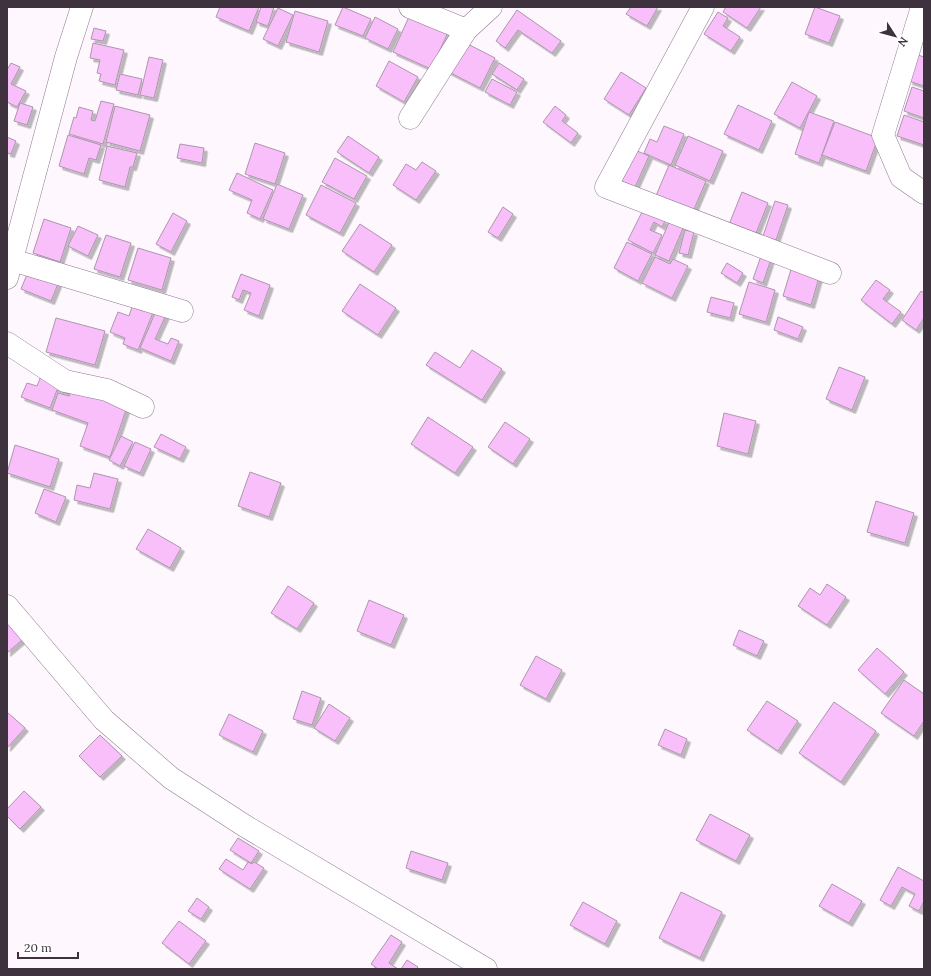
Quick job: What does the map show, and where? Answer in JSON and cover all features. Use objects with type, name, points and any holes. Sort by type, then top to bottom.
[{"type":"street","points":[[82,7],[66,57],[9,269],[182,311]]},
{"type":"street","points":[[410,7],[466,30]]},
{"type":"street","points":[[410,118],[466,30],[491,7]]},
{"type":"street","points":[[703,7],[606,188],[830,274]]},
{"type":"street","points":[[922,7],[883,135],[900,177],[924,193]]},
{"type":"street","points":[[7,343],[64,381],[107,390],[143,407]]},
{"type":"street","points":[[7,606],[104,720],[171,778],[245,826],[486,969]]},
{"type":"building","points":[[220,7],[259,7],[249,31],[216,17]]},
{"type":"building","points":[[261,7],[274,7],[268,26],[256,22]]},
{"type":"building","points":[[343,7],[371,19],[363,36],[335,25]]},
{"type":"building","points":[[631,7],[658,7],[647,26],[626,14]]},
{"type":"building","points":[[726,7],[761,7],[747,28],[723,12]]},
{"type":"building","points":[[815,7],[840,16],[829,43],[805,34]]},
{"type":"building","points":[[278,8],[293,15],[278,46],[263,39]]},
{"type":"building","points":[[413,8],[451,26],[431,69],[393,52]]},
{"type":"building","points":[[517,10],[561,41],[552,53],[518,30],[505,48],[496,41]]},
{"type":"building","points":[[295,11],[328,21],[319,52],[286,42]]},
{"type":"building","points":[[718,12],[728,18],[723,26],[740,37],[731,51],[704,34]]},
{"type":"building","points":[[375,17],[398,29],[388,49],[365,38]]},
{"type":"building","points":[[94,28],[106,31],[103,41],[91,39]]},
{"type":"building","points":[[462,41],[495,58],[480,88],[447,71]]},
{"type":"building","points":[[93,43],[124,50],[115,85],[99,81],[101,74],[97,73],[100,60],[90,58]]},
{"type":"building","points":[[918,55],[924,57],[924,86],[909,81]]},
{"type":"building","points":[[149,57],[163,60],[154,98],[140,95]]},
{"type":"building","points":[[389,61],[418,77],[404,102],[376,86]]},
{"type":"building","points":[[11,63],[20,67],[11,84],[26,91],[17,107],[7,102],[7,70]]},
{"type":"building","points":[[499,63],[524,79],[517,90],[492,74]]},
{"type":"building","points":[[621,72],[646,88],[629,115],[604,99]]},
{"type":"building","points":[[120,74],[142,79],[138,95],[116,90]]},
{"type":"building","points":[[492,79],[517,92],[510,105],[485,92]]},
{"type":"building","points":[[792,82],[817,96],[800,128],[774,114]]},
{"type":"building","points":[[912,87],[924,91],[924,118],[904,111]]},
{"type":"building","points":[[101,101],[114,104],[103,144],[69,134],[74,117],[76,118],[79,107],[93,111],[91,120],[95,121]]},
{"type":"building","points":[[20,103],[33,107],[27,125],[14,121]]},
{"type":"building","points":[[738,105],[772,121],[759,150],[724,134]]},
{"type":"building","points":[[115,106],[150,115],[140,151],[106,142]]},
{"type":"building","points":[[555,106],[566,115],[562,121],[578,133],[571,143],[543,122]]},
{"type":"building","points":[[809,112],[834,121],[819,163],[795,154]]},
{"type":"building","points":[[904,115],[924,122],[924,145],[897,136]]},
{"type":"building","points":[[835,122],[878,138],[866,171],[822,155]]},
{"type":"building","points":[[664,126],[684,134],[671,165],[644,153],[650,139],[657,142]]},
{"type":"building","points":[[68,135],[101,145],[96,160],[89,158],[84,174],[59,166]]},
{"type":"building","points":[[348,136],[379,157],[369,173],[337,152]]},
{"type":"building","points":[[688,136],[723,151],[710,181],[675,165]]},
{"type":"building","points":[[7,137],[16,141],[11,154],[7,153]]},
{"type":"building","points":[[255,143],[285,153],[275,184],[245,174]]},
{"type":"building","points":[[180,144],[204,148],[202,163],[177,158]]},
{"type":"building","points":[[107,146],[137,153],[133,167],[130,167],[125,187],[99,180]]},
{"type":"building","points":[[635,150],[649,156],[635,187],[621,181]]},
{"type":"building","points":[[335,158],[367,176],[354,199],[322,182]]},
{"type":"building","points":[[422,162],[436,171],[416,200],[393,185],[406,164],[416,170]]},
{"type":"building","points":[[669,165],[706,181],[692,214],[655,198]]},
{"type":"building","points":[[237,173],[273,190],[260,219],[247,213],[252,200],[229,190]]},
{"type":"building","points":[[277,184],[303,195],[289,229],[263,219]]},
{"type":"building","points":[[321,185],[356,203],[340,233],[306,215]]},
{"type":"building","points":[[742,192],[768,203],[754,238],[728,227]]},
{"type":"building","points":[[775,201],[788,205],[776,240],[763,236]]},
{"type":"building","points":[[503,207],[513,214],[498,238],[488,232]]},
{"type":"building","points":[[643,210],[665,221],[662,227],[654,222],[650,230],[662,235],[653,253],[628,240]]},
{"type":"building","points":[[173,213],[187,221],[171,252],[156,244]]},
{"type":"building","points":[[44,219],[71,228],[60,262],[33,253]]},
{"type":"building","points":[[670,220],[684,226],[669,261],[655,255]]},
{"type":"building","points":[[360,224],[392,245],[374,272],[342,251]]},
{"type":"building","points":[[78,226],[98,235],[88,256],[68,246]]},
{"type":"building","points":[[685,230],[694,232],[688,255],[679,253]]},
{"type":"building","points":[[106,235],[131,243],[120,277],[94,269]]},
{"type":"building","points":[[627,242],[652,254],[638,281],[614,268]]},
{"type":"building","points":[[138,248],[171,258],[162,290],[128,280]]},
{"type":"building","points":[[761,256],[771,259],[763,283],[753,279]]},
{"type":"building","points":[[655,257],[670,264],[673,259],[688,266],[672,298],[642,283]]},
{"type":"building","points":[[727,263],[743,273],[737,283],[721,273]]},
{"type":"building","points":[[792,266],[820,274],[811,305],[783,296]]},
{"type":"building","points":[[30,267],[60,279],[51,301],[21,289]]},
{"type":"building","points":[[241,274],[270,285],[259,316],[244,310],[251,293],[243,290],[239,300],[232,297]]},
{"type":"building","points":[[876,280],[890,290],[883,299],[901,312],[892,324],[861,300]]},
{"type":"building","points":[[749,282],[775,290],[766,322],[739,314]]},
{"type":"building","points":[[360,284],[396,308],[378,335],[342,311]]},
{"type":"building","points":[[921,291],[924,293],[924,318],[916,330],[902,320]]},
{"type":"building","points":[[711,297],[734,303],[730,318],[707,312]]},
{"type":"building","points":[[132,307],[143,311],[145,307],[154,310],[138,350],[123,344],[125,338],[110,332],[118,312],[129,316]]},
{"type":"building","points":[[156,311],[166,315],[155,339],[168,344],[171,338],[179,341],[171,361],[140,348]]},
{"type":"building","points":[[778,317],[803,327],[798,339],[774,330]]},
{"type":"building","points":[[56,318],[105,331],[95,365],[46,352]]},
{"type":"building","points":[[472,350],[502,369],[482,400],[426,365],[435,352],[460,368]]},
{"type":"building","points":[[839,367],[865,377],[852,410],[826,399]]},
{"type":"building","points":[[43,371],[72,383],[68,394],[57,390],[50,408],[21,397],[27,383],[37,386]]},
{"type":"building","points":[[74,383],[128,404],[110,457],[80,446],[88,423],[52,410],[58,393],[69,396]]},
{"type":"building","points":[[724,413],[756,421],[748,454],[717,446]]},
{"type":"building","points":[[428,417],[473,447],[455,473],[411,444]]},
{"type":"building","points":[[505,422],[530,439],[513,464],[488,447]]},
{"type":"building","points":[[161,434],[186,447],[180,459],[154,447]]},
{"type":"building","points":[[121,436],[133,442],[120,466],[109,460]]},
{"type":"building","points":[[135,442],[151,449],[140,473],[124,466]]},
{"type":"building","points":[[15,445],[59,459],[50,487],[7,473]]},
{"type":"building","points":[[250,472],[281,483],[269,517],[238,506]]},
{"type":"building","points":[[94,473],[118,479],[110,509],[74,500],[77,485],[90,488]]},
{"type":"building","points":[[44,489],[66,497],[56,522],[35,513]]},
{"type":"building","points":[[876,501],[914,513],[905,543],[867,532]]},
{"type":"building","points":[[148,529],[181,548],[170,568],[136,549]]},
{"type":"building","points":[[827,584],[846,597],[827,625],[798,606],[810,588],[820,595]]},
{"type":"building","points":[[288,586],[314,603],[297,629],[271,613]]},
{"type":"building","points":[[369,600],[404,615],[391,645],[357,631]]},
{"type":"building","points":[[7,608],[29,634],[7,653]]},
{"type":"building","points":[[739,630],[764,641],[757,656],[733,645]]},
{"type":"building","points":[[877,648],[904,672],[885,694],[858,670]]},
{"type":"building","points":[[536,656],[562,670],[546,699],[520,685]]},
{"type":"building","points":[[904,680],[924,694],[924,721],[914,736],[881,713]]},
{"type":"building","points":[[302,691],[321,698],[312,725],[293,719]]},
{"type":"building","points":[[767,701],[798,721],[778,751],[747,730]]},
{"type":"building","points":[[834,702],[876,731],[841,782],[799,753]]},
{"type":"building","points":[[329,704],[350,718],[335,741],[314,728]]},
{"type":"building","points":[[7,712],[25,728],[7,748]]},
{"type":"building","points":[[229,714],[263,731],[253,752],[219,735]]},
{"type":"building","points":[[665,729],[687,739],[681,755],[658,745]]},
{"type":"building","points":[[100,735],[122,756],[100,777],[79,756]]},
{"type":"building","points":[[24,791],[41,807],[20,829],[7,816],[7,809]]},
{"type":"building","points":[[710,814],[750,835],[736,861],[696,840]]},
{"type":"building","points":[[238,838],[259,851],[251,863],[230,850]]},
{"type":"building","points":[[411,851],[448,863],[442,880],[406,868]]},
{"type":"building","points":[[226,859],[243,870],[248,862],[252,864],[254,862],[264,868],[250,889],[219,869]]},
{"type":"building","points":[[898,867],[924,881],[924,901],[919,911],[909,906],[915,894],[902,887],[891,906],[880,900]]},
{"type":"building","points":[[832,884],[862,901],[849,923],[819,906]]},
{"type":"building","points":[[681,892],[722,912],[700,958],[659,938]]},
{"type":"building","points":[[197,898],[209,907],[201,919],[188,911]]},
{"type":"building","points":[[583,902],[617,921],[605,944],[570,925]]},
{"type":"building","points":[[179,921],[206,941],[189,964],[162,943]]},
{"type":"building","points":[[391,935],[402,942],[389,963],[398,969],[378,969],[371,964]]},
{"type":"building","points":[[407,960],[418,967],[416,969],[401,969]]}]
